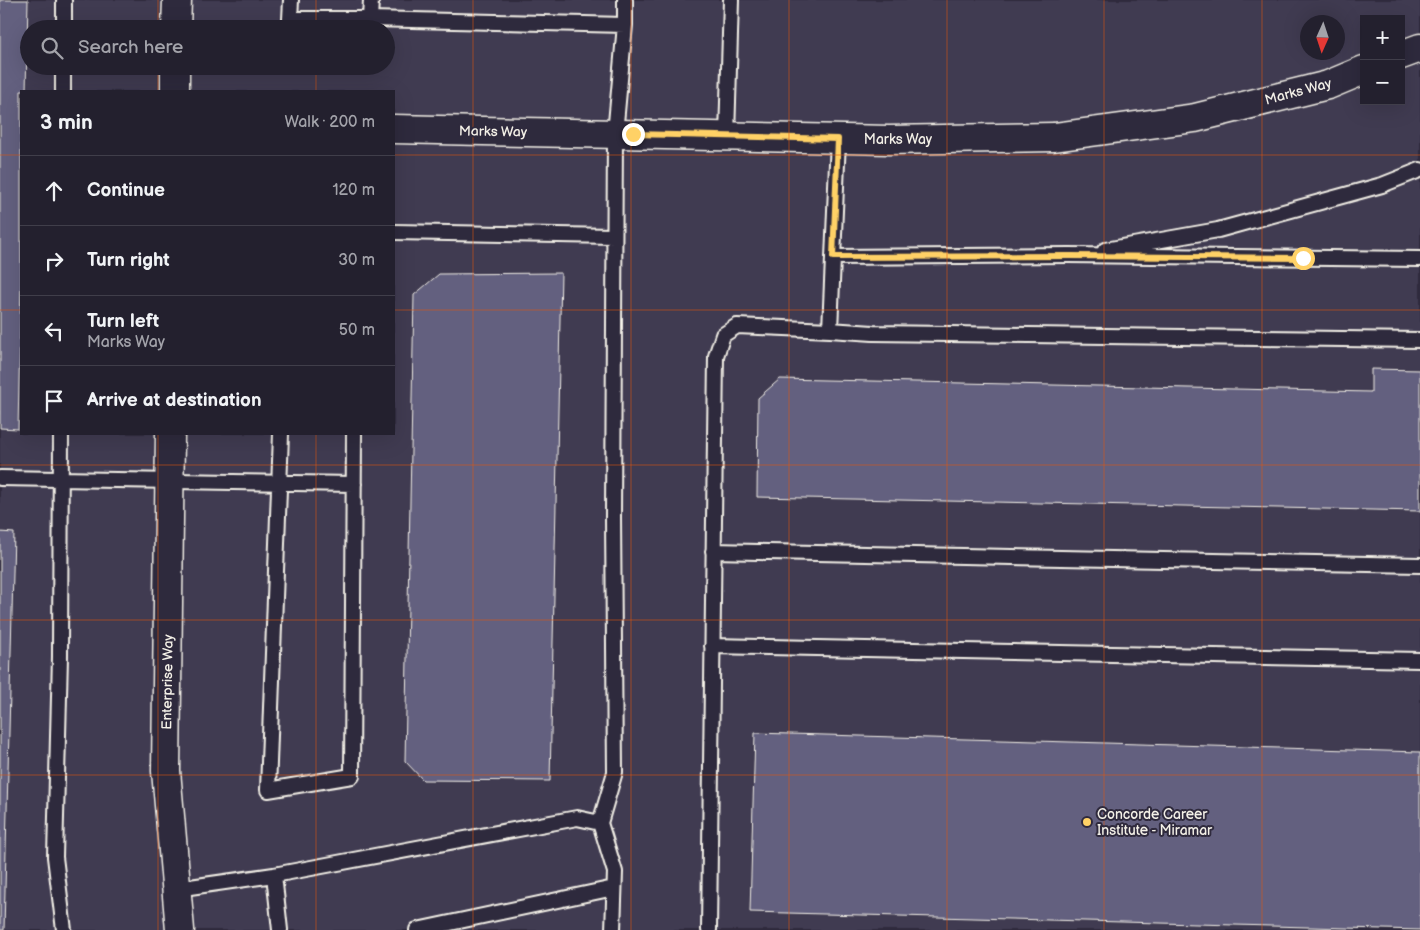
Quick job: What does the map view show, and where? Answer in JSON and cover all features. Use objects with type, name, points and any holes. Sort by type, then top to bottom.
[{"type":"street","points":[[176,20],[177,0]]},
{"type":"street","points":[[1405,54],[1420,48]]},
{"type":"street","name":"Marks Way","points":[[395,129],[889,140],[1054,136],[1195,118],[1328,85],[1360,72]]},
{"type":"street","points":[[175,90],[176,75]]},
{"type":"street","name":"Enterprise Way","points":[[170,435],[166,771],[180,930]]},
{"type":"lane","points":[[64,0],[64,20]]},
{"type":"lane","points":[[291,0],[290,19],[625,25]]},
{"type":"lane","points":[[370,19],[371,0]]},
{"type":"lane","points":[[613,930],[615,872],[600,823],[616,772],[613,517],[614,134],[625,25],[625,0]]},
{"type":"lane","points":[[727,136],[731,0]]},
{"type":"lane","points":[[63,75],[63,90]]},
{"type":"lane","points":[[830,330],[838,139]]},
{"type":"lane","points":[[1070,256],[1218,230],[1382,185],[1420,170]]},
{"type":"lane","points":[[395,232],[614,236]]},
{"type":"lane","points":[[833,257],[1070,256],[1420,259]]},
{"type":"lane","points":[[709,930],[716,356],[722,335],[737,326],[872,333],[1420,340]]},
{"type":"lane","points":[[61,435],[60,656],[55,857],[64,930]]},
{"type":"lane","points":[[281,435],[268,790],[352,776],[354,435]]},
{"type":"lane","points":[[0,478],[354,484]]},
{"type":"lane","points":[[713,551],[1420,565]]},
{"type":"lane","points":[[712,646],[1420,660]]},
{"type":"lane","points":[[176,889],[274,875],[578,818],[600,823]]},
{"type":"lane","points":[[274,875],[280,930]]},
{"type":"lane","points":[[417,930],[614,888]]},
{"type":"shaded area","points":[[0,0],[1420,0],[1420,930],[0,930]]},
{"type":"building","points":[[0,0],[28,0],[28,20],[20,20],[20,75],[26,75],[26,90],[20,90],[18,429],[0,428]]},
{"type":"building","points":[[561,273],[550,781],[423,780],[405,761],[414,295],[439,274]]},
{"type":"building","points":[[1371,369],[1420,370],[1420,511],[757,497],[758,398],[780,379],[1371,392]]},
{"type":"building","points":[[0,532],[14,533],[4,930],[0,930]]},
{"type":"building","name":"Concorde Career Institute - Miramar","points":[[755,733],[1420,752],[1420,930],[750,912]]},
{"type":"place","name":"Concorde Career Institute - Miramar","points":[[1087,822]]},
{"type":"route","points":[[633,134],[838,139],[833,257],[1070,256],[1303,258]]}]
